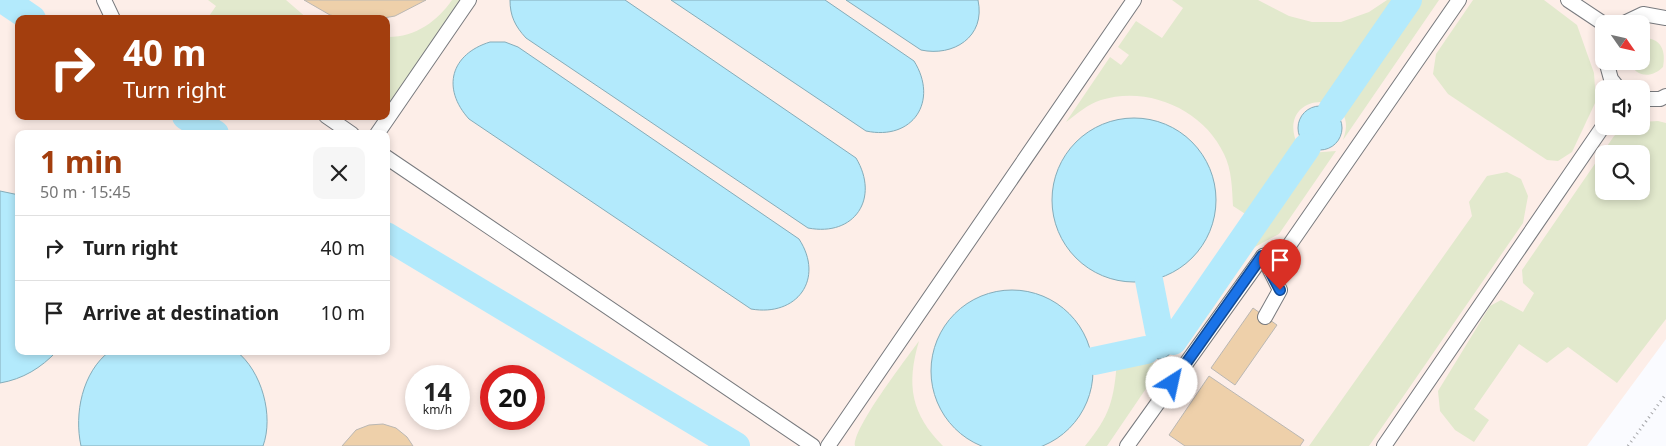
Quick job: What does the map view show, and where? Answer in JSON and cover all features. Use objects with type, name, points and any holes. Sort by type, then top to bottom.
[{"type":"lane","points":[[104,0],[111,15]]},
{"type":"lane","points":[[390,115],[469,0]]},
{"type":"lane","points":[[828,446],[1134,0]]},
{"type":"lane","points":[[1127,446],[1262,256],[1288,247],[1459,0]]},
{"type":"lane","points":[[1568,0],[1595,18]]},
{"type":"lane","points":[[1650,15],[1666,18]]},
{"type":"lane","points":[[1650,99],[1664,99]]},
{"type":"lane","points":[[332,120],[346,130]]},
{"type":"lane","points":[[1384,446],[1598,135]]},
{"type":"lane","points":[[390,160],[812,446]]},
{"type":"lane","points":[[1262,256],[1280,290],[1265,317]]},
{"type":"path","points":[[1628,446],[1666,394]]},
{"type":"shaded area","points":[[0,0],[1666,0],[1666,339],[1587,446],[0,446]]},
{"type":"green space","points":[[208,0],[286,0],[303,15],[210,15],[216,6]]},
{"type":"green space","points":[[452,0],[462,0],[390,103],[390,37],[415,32],[432,22]]},
{"type":"green space","points":[[1172,0],[1258,0],[1289,16],[1312,22],[1341,22],[1369,12],[1387,0],[1400,0],[1330,103],[1319,102],[1310,104],[1303,107],[1298,113],[1294,120],[1293,128],[1299,147],[1250,217],[1233,206],[1229,166],[1215,138],[1189,114],[1173,105],[1137,96],[1119,96],[1092,104],[1066,122],[1110,57],[1121,65],[1129,55],[1118,47],[1136,21],[1162,38],[1183,8]]},
{"type":"green space","points":[[1414,0],[1439,0],[1343,140],[1346,123],[1339,107]]},
{"type":"green space","points":[[1473,0],[1544,0],[1577,25],[1594,73],[1595,103],[1572,152],[1558,161],[1547,160],[1448,94],[1433,74],[1436,54]]},
{"type":"green space","points":[[1650,39],[1655,40],[1663,51],[1663,67],[1649,75],[1636,71],[1650,70]]},
{"type":"green space","points":[[1650,121],[1666,123],[1666,319],[1617,383],[1568,347],[1547,363],[1519,344],[1474,409],[1489,420],[1474,442],[1455,430],[1440,411],[1438,391],[1490,306],[1501,300],[1523,312],[1534,293],[1523,283],[1522,270],[1595,164],[1595,200],[1650,200],[1650,145],[1608,145],[1614,136],[1650,135]]},
{"type":"green space","points":[[1336,151],[1279,234],[1253,248],[1208,315],[1199,309],[1309,153]]},
{"type":"green space","points":[[1507,172],[1521,179],[1528,196],[1523,223],[1369,446],[1309,446],[1472,216],[1469,202],[1487,176]]},
{"type":"green space","points":[[919,341],[913,371],[912,385],[914,398],[924,422],[943,446],[855,446],[856,437],[871,410]]},
{"type":"green space","points":[[1143,356],[1150,362],[1162,365],[1107,446],[1085,446],[1100,426],[1109,407],[1117,361]]},
{"type":"water","points":[[510,0],[625,0],[856,158],[863,173],[865,187],[864,200],[859,211],[850,220],[839,226],[825,229],[808,228],[526,38],[514,21]]},
{"type":"water","points":[[671,0],[825,0],[914,61],[921,76],[924,90],[922,103],[917,115],[908,124],[897,130],[883,133],[866,131]]},
{"type":"water","points":[[846,0],[978,0],[979,13],[977,24],[972,34],[964,42],[945,50],[921,50]]},
{"type":"water","points":[[490,42],[505,42],[518,47],[799,239],[806,254],[809,268],[807,281],[802,292],[793,301],[782,307],[767,310],[751,309],[469,119],[455,96],[454,73],[466,55],[477,47]]},
{"type":"water","points":[[1324,106],[1336,112],[1341,119],[1341,137],[1336,144],[1329,149],[1316,150],[1304,144],[1299,137],[1298,124],[1304,112],[1311,107]]},
{"type":"water","points":[[1142,118],[1165,124],[1180,132],[1192,142],[1202,154],[1213,176],[1216,200],[1213,224],[1202,246],[1192,258],[1180,268],[1158,279],[1126,282],[1110,279],[1088,268],[1066,246],[1055,224],[1052,192],[1055,176],[1066,154],[1088,132],[1110,121]]},
{"type":"water","points":[[0,191],[15,194],[15,355],[53,355],[31,372],[16,379],[0,383]]},
{"type":"water","points":[[1004,290],[1036,293],[1050,299],[1063,308],[1084,333],[1090,347],[1093,363],[1092,387],[1084,409],[1063,434],[1041,447],[983,447],[974,443],[949,422],[940,409],[934,395],[931,379],[934,347],[940,333],[949,320],[974,299],[988,293]]},
{"type":"water","points":[[1159,331],[1169,335],[1173,345],[1169,355],[1159,359],[1149,355],[1145,345],[1149,335]]},
{"type":"water","points":[[106,355],[240,355],[253,370],[263,395],[267,421],[263,446],[81,446],[79,421],[82,394],[93,370]]},
{"type":"building","points":[[304,0],[426,0],[390,17],[390,15],[330,15]]},
{"type":"building","points":[[1253,308],[1277,325],[1235,385],[1211,368]]},
{"type":"building","points":[[1209,376],[1304,440],[1300,446],[1185,446],[1169,435]]},
{"type":"building","points":[[383,424],[396,428],[407,437],[413,446],[342,446],[356,430],[369,425]]},
{"type":"waterway","points":[[4,0],[26,15]]},
{"type":"waterway","points":[[1332,110],[1408,0]]},
{"type":"waterway","points":[[192,120],[209,130]]},
{"type":"waterway","points":[[1173,341],[1307,147]]},
{"type":"waterway","points":[[390,238],[736,446]]},
{"type":"waterway","points":[[1149,280],[1159,331]]},
{"type":"waterway","points":[[1094,361],[1146,350]]},
{"type":"route","points":[[1172,383],[1262,256],[1274,275],[1280,290]]}]
